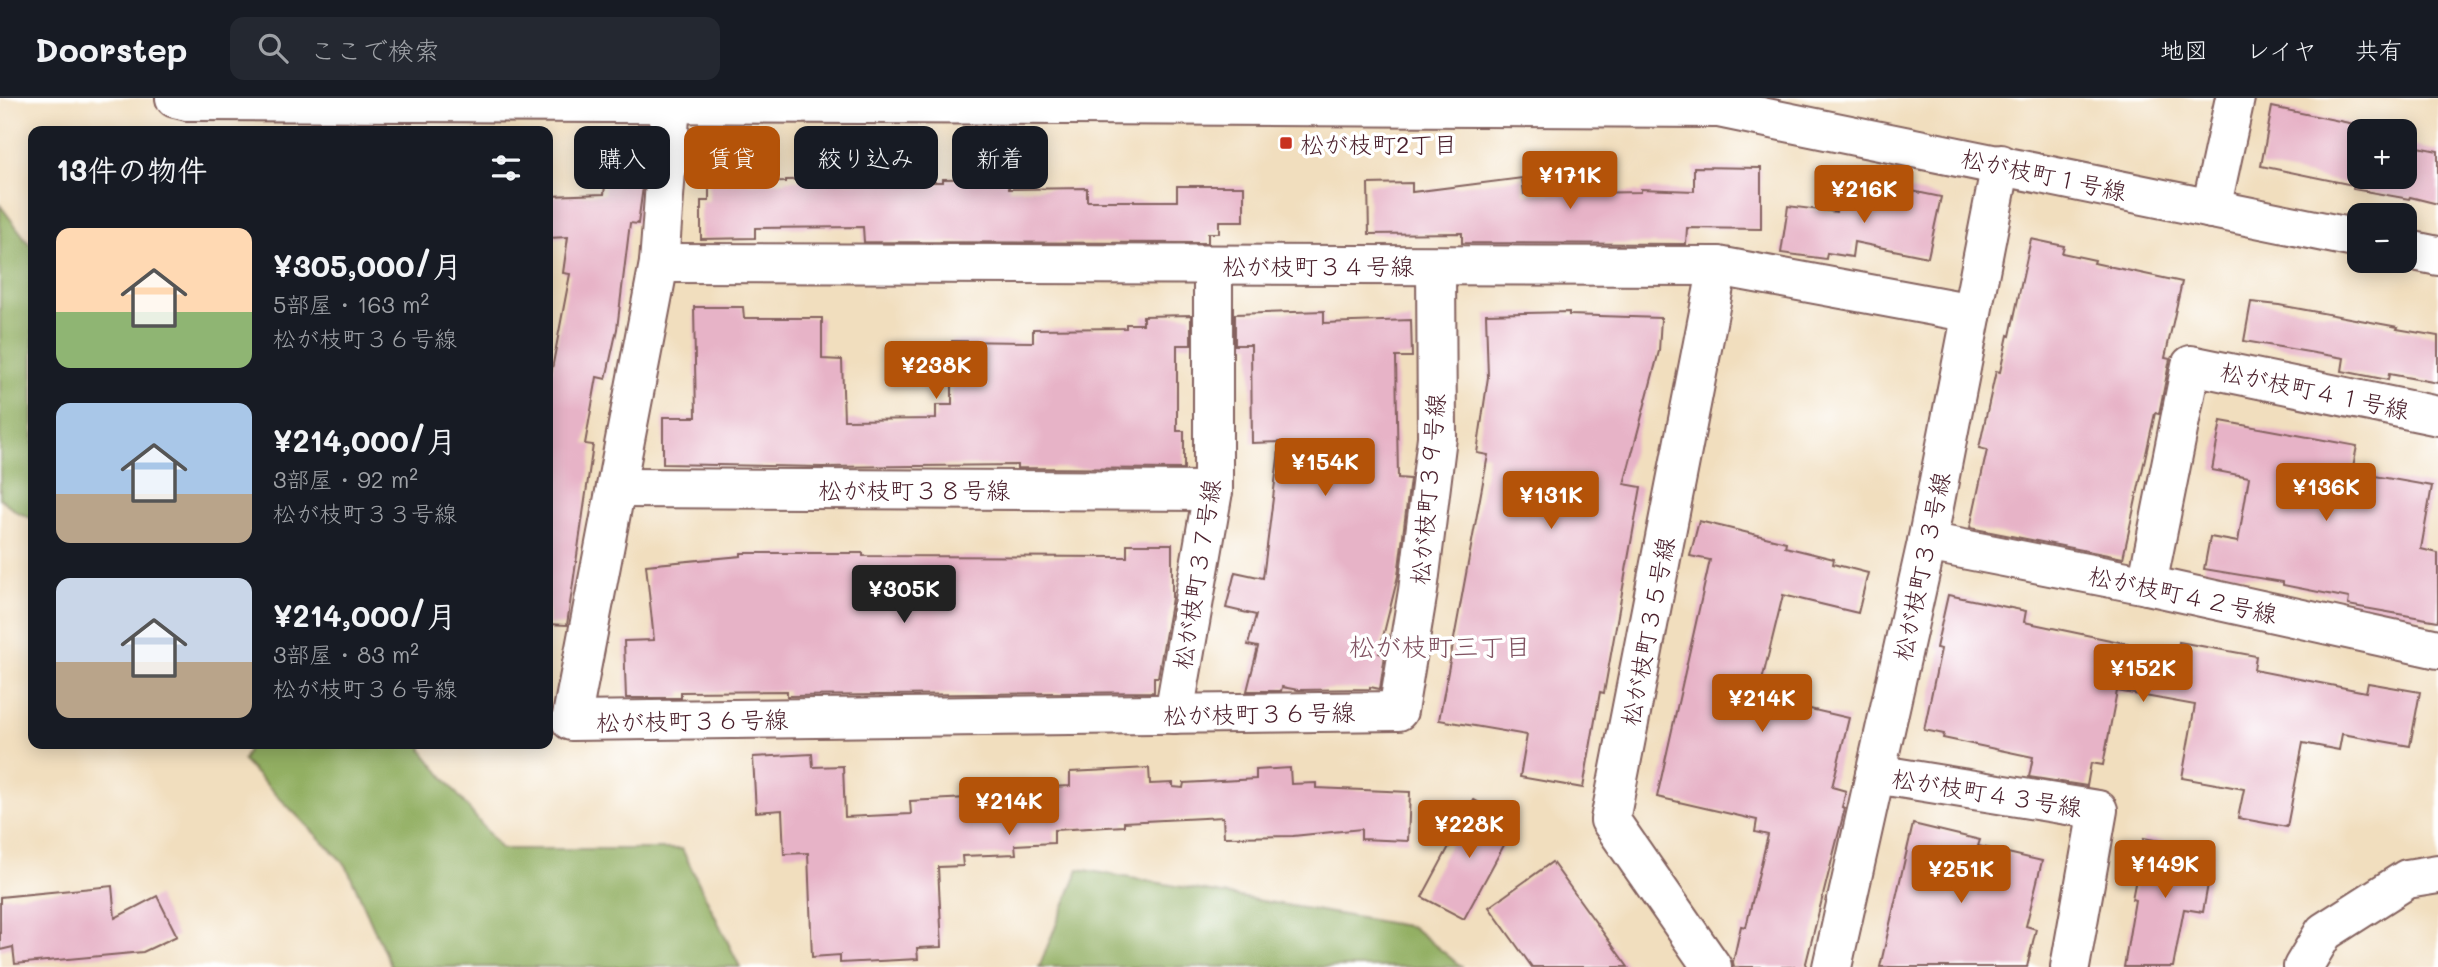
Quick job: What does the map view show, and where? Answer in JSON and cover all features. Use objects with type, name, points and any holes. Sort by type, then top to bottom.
[{"type":"street","name":"松が枝町１号線","points":[[175,98],[187,101],[302,99],[671,104],[1718,103],[2347,237]]},
{"type":"street","points":[[2211,209],[2235,98]]},
{"type":"street","name":"松が枝町３６号線","points":[[671,104],[659,263],[571,721],[1398,711]]},
{"type":"street","name":"松が枝町３３号線","points":[[1832,967],[1927,542],[2001,164]]},
{"type":"street","points":[[2417,252],[2438,256]]},
{"type":"street","name":"松が枝町３４号線","points":[[659,263],[1718,266],[1972,313]]},
{"type":"street","name":"松が枝町３７号線","points":[[1174,715],[1213,491],[1213,265]]},
{"type":"street","name":"松が枝町３９号線","points":[[1398,711],[1418,591],[1437,438],[1436,266]]},
{"type":"street","name":"松が枝町３５号線","points":[[1712,967],[1610,820],[1718,266]]},
{"type":"street","name":"松が枝町４１号線","points":[[2147,585],[2191,365],[2438,416]]},
{"type":"street","name":"松が枝町３８号線","points":[[616,488],[1213,491]]},
{"type":"street","name":"松が枝町４２号線","points":[[1927,542],[2147,585],[2438,649]]},
{"type":"street","name":"松が枝町４３号線","points":[[1875,774],[2098,810],[2070,967]]},
{"type":"street","points":[[2303,967],[2324,932],[2407,879],[2438,874]]},
{"type":"green space","points":[[0,205],[28,242],[28,517],[17,512],[0,498]]},
{"type":"green space","points":[[248,749],[422,749],[501,849],[682,849],[740,967],[391,967],[346,865],[243,761]]},
{"type":"green space","points":[[1079,869],[1412,927],[1462,967],[1039,967]]},
{"type":"building","points":[[2272,107],[2347,123],[2347,184],[2261,166]]},
{"type":"building","points":[[2417,147],[2438,151],[2438,204],[2410,197],[2409,199],[2353,189],[2417,189]]},
{"type":"building","points":[[1694,167],[1761,168],[1761,229],[1687,228],[1686,244],[1462,243],[1462,233],[1369,234],[1368,184],[1412,183],[1412,192],[1522,178],[1524,194],[1641,192],[1641,189],[1694,191]]},
{"type":"building","points":[[943,179],[952,179],[952,189],[1087,188],[1087,201],[1177,201],[1177,186],[1244,186],[1244,221],[1219,221],[1219,233],[1208,233],[1208,243],[864,242],[863,227],[755,228],[755,238],[701,239],[701,201],[709,201],[709,189],[780,189],[780,182],[794,180],[794,189],[938,189],[938,182],[943,182]]},
{"type":"building","points":[[1878,184],[1941,197],[1928,257],[1854,242],[1852,257],[1827,253],[1826,259],[1781,253],[1788,206],[1836,212],[1838,200],[1874,204]]},
{"type":"building","points":[[605,189],[643,189],[638,224],[630,223],[617,329],[606,379],[597,377],[585,444],[593,445],[567,625],[553,624],[553,364],[570,274],[563,273],[568,237],[553,238],[553,196],[604,194]]},
{"type":"building","points":[[2031,239],[2064,246],[2062,253],[2095,260],[2094,263],[2182,282],[2165,358],[2170,359],[2159,414],[2155,413],[2123,558],[1970,528],[1987,450],[1979,448],[1996,371],[2000,372],[2008,335],[2010,336]]},
{"type":"building","points":[[2251,302],[2438,336],[2438,383],[2389,374],[2388,380],[2342,371],[2344,358],[2244,341]]},
{"type":"building","points":[[694,307],[743,307],[744,318],[822,318],[822,359],[842,360],[844,420],[936,419],[936,405],[952,405],[952,341],[1033,342],[1033,329],[1126,328],[1126,324],[1143,324],[1143,316],[1191,315],[1191,345],[1177,345],[1177,431],[1184,431],[1184,469],[1017,468],[1017,465],[821,467],[663,464],[663,417],[696,417]]},
{"type":"building","points":[[1324,311],[1324,323],[1411,320],[1412,357],[1396,357],[1398,478],[1410,479],[1398,576],[1379,653],[1385,655],[1380,689],[1370,687],[1298,690],[1282,687],[1281,691],[1247,691],[1258,647],[1248,645],[1256,615],[1226,608],[1235,572],[1263,578],[1280,442],[1252,443],[1251,345],[1235,345],[1235,314]]},
{"type":"building","points":[[1569,312],[1569,315],[1661,318],[1659,351],[1624,484],[1641,487],[1604,693],[1600,692],[1583,788],[1520,777],[1527,735],[1439,720],[1488,455],[1477,453],[1488,377],[1486,314]]},
{"type":"building","points":[[2221,421],[2357,446],[2352,472],[2432,486],[2421,549],[2438,553],[2438,621],[2348,605],[2349,598],[2283,585],[2283,582],[2204,569],[2210,537],[2238,542],[2249,477],[2212,470]]},
{"type":"building","points":[[1699,521],[1786,542],[1785,547],[1834,559],[1833,564],[1868,573],[1858,613],[1783,595],[1758,697],[1849,718],[1832,787],[1846,791],[1842,807],[1845,808],[1805,967],[1734,967],[1741,926],[1746,927],[1768,835],[1755,832],[1757,820],[1657,797],[1710,560],[1690,556]]},
{"type":"building","points":[[1127,544],[1172,544],[1172,598],[1158,677],[1154,677],[1154,692],[787,696],[787,691],[681,692],[681,698],[626,698],[624,641],[654,640],[646,565],[741,556],[741,553],[1127,557]]},
{"type":"building","points":[[1948,595],[2026,611],[2024,622],[2177,654],[2179,642],[2256,656],[2254,670],[2366,692],[2368,683],[2420,692],[2410,746],[2342,734],[2339,750],[2303,743],[2287,827],[2238,818],[2244,789],[2182,778],[2195,705],[2117,691],[2103,765],[2091,763],[2087,786],[2029,777],[2033,757],[1943,738],[1944,734],[1924,730],[1941,649],[1936,648]]},
{"type":"building","points":[[812,754],[813,767],[843,766],[845,817],[911,814],[910,801],[1006,796],[1006,789],[1070,786],[1070,772],[1149,768],[1150,784],[1173,783],[1173,787],[1183,788],[1184,783],[1256,779],[1256,770],[1290,768],[1291,784],[1316,783],[1316,788],[1410,792],[1408,841],[1361,839],[1361,829],[1293,836],[1224,837],[1223,817],[1124,822],[1124,826],[1054,830],[1054,843],[1015,845],[1016,854],[962,856],[963,866],[938,867],[942,947],[917,948],[918,959],[840,963],[840,955],[812,957],[808,853],[784,854],[782,810],[756,812],[753,757]]},
{"type":"building","points":[[1474,800],[1516,823],[1464,919],[1422,897]]},
{"type":"building","points":[[1913,824],[1980,840],[1978,846],[2042,861],[2026,926],[2036,929],[2027,967],[1880,967]]},
{"type":"building","points":[[2144,838],[2214,851],[2203,912],[2184,909],[2173,967],[2124,967],[2135,900],[2132,899]]},
{"type":"building","points":[[1552,862],[1628,967],[1532,967],[1489,907]]},
{"type":"building","points":[[112,886],[115,918],[157,896],[177,936],[143,952],[15,964],[13,947],[0,950],[0,897]]},
{"type":"place","name":"松が枝町2丁目","points":[[1286,143]]},
{"type":"district","name":"松が枝町三丁目","points":[[1440,646]]}]
